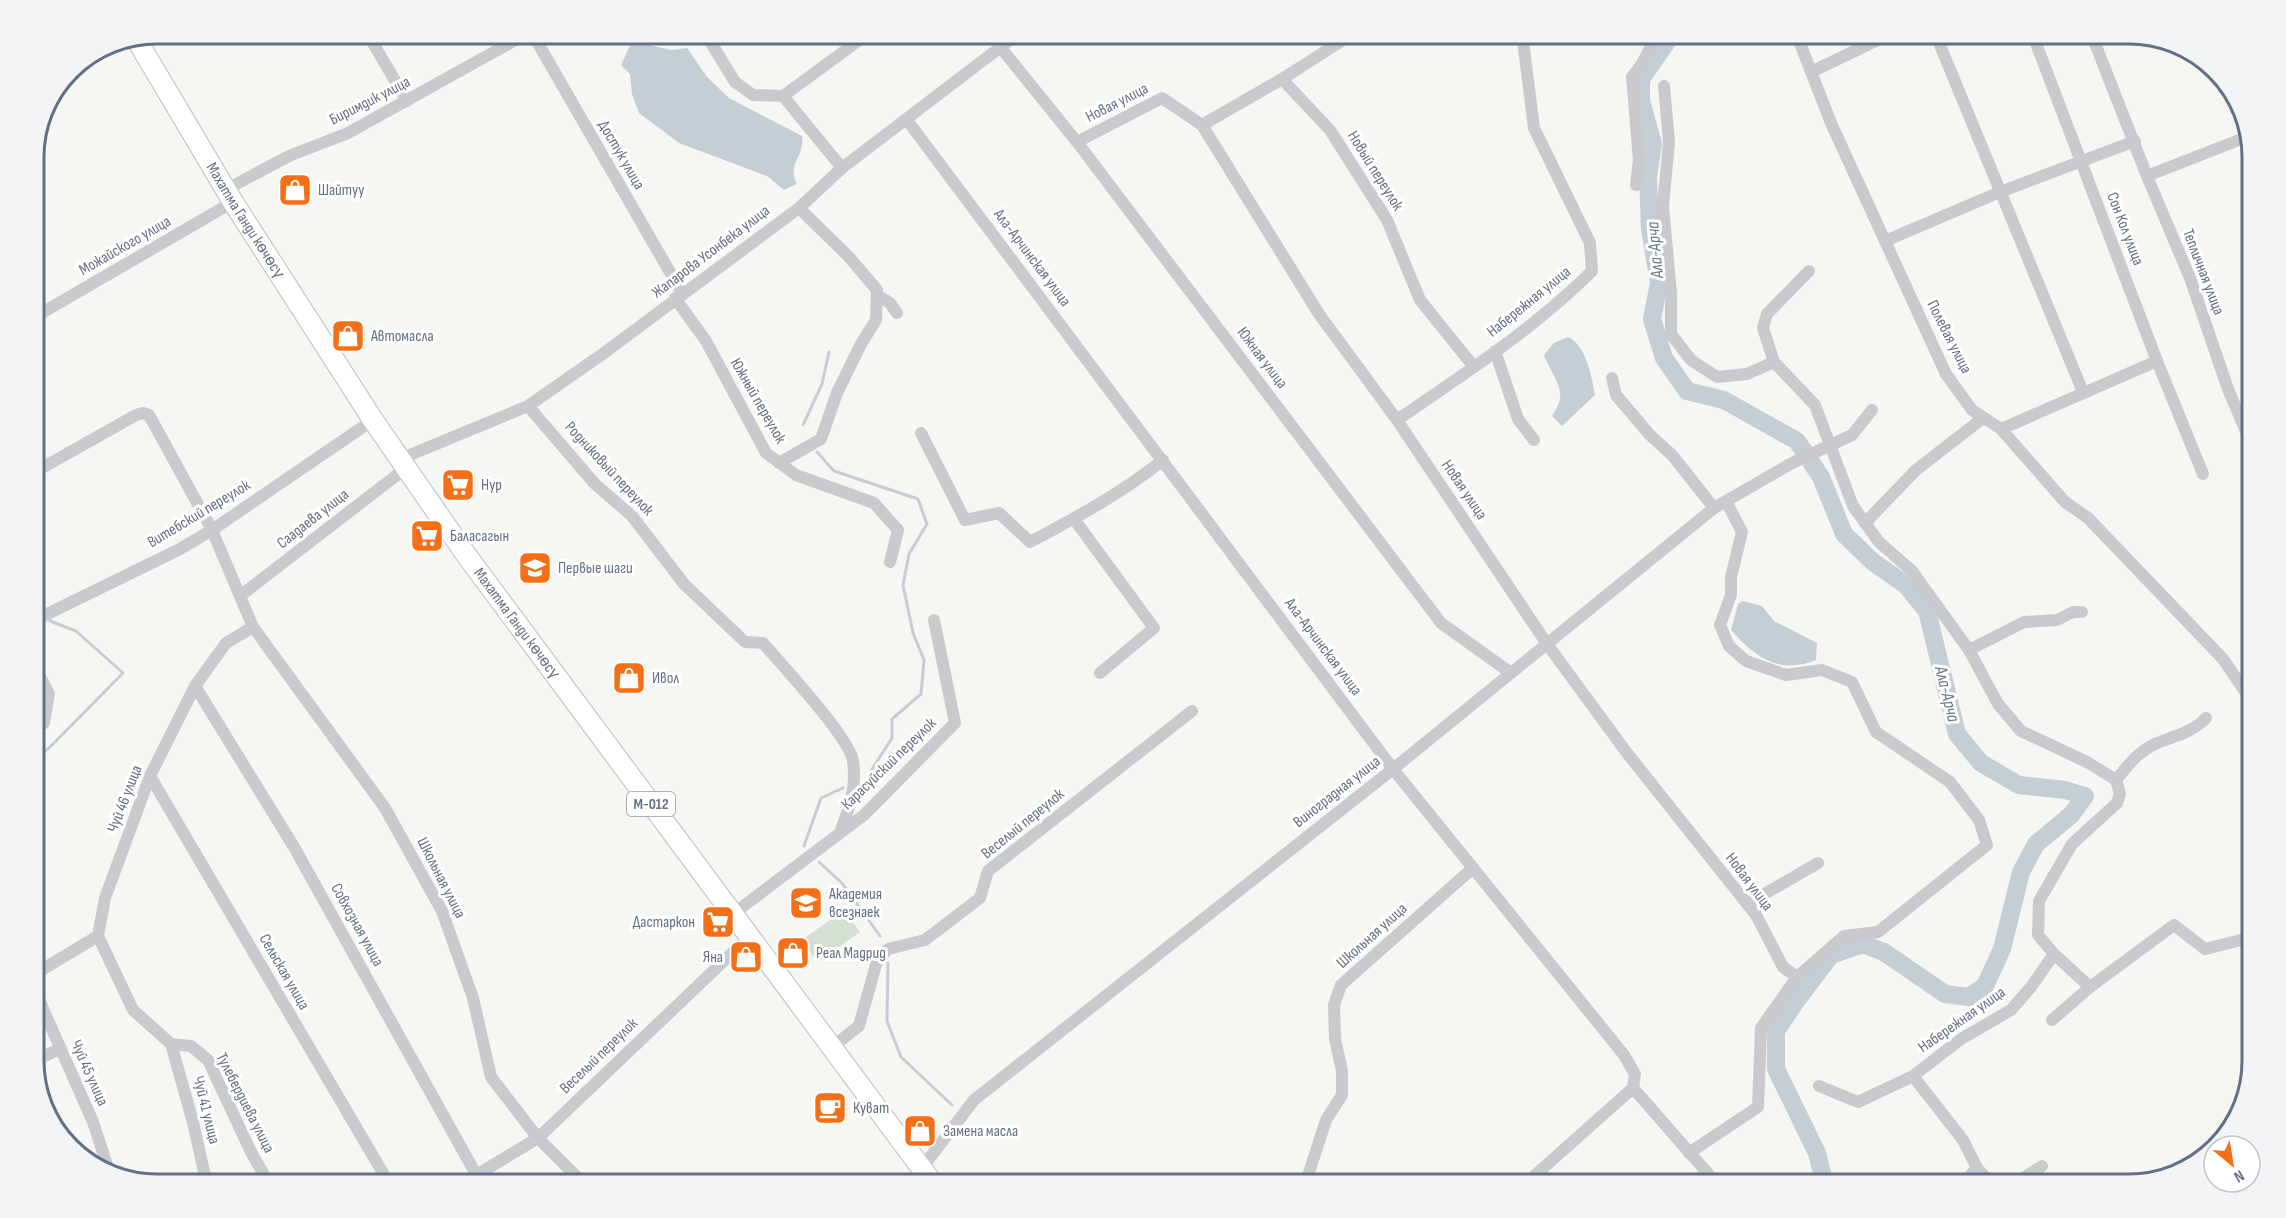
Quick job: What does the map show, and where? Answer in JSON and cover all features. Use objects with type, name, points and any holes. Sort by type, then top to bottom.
[{"type":"main road","name":"Махатма Ганди көчөсү","points":[[140,45],[229,196],[373,420],[467,556],[926,1174]]},
{"type":"street","points":[[373,44],[407,101]]},
{"type":"street","name":"Биримдик улица","points":[[229,196],[289,156],[348,133],[510,44]]},
{"type":"street","name":"Достук улица","points":[[536,44],[679,296]]},
{"type":"street","points":[[712,44],[735,81],[753,95],[783,96],[854,44]]},
{"type":"street","name":"Жапарова Усонбека улица","points":[[403,464],[528,406],[604,353],[799,207],[843,168],[1006,44]]},
{"type":"street","points":[[1202,125],[1337,44]]},
{"type":"street","name":"Набережная улица","points":[[1397,420],[1474,367],[1563,300],[1592,271],[1590,243],[1534,128],[1523,44]]},
{"type":"street","points":[[1636,186],[1639,160],[1632,77],[1642,64],[1652,44]]},
{"type":"street","name":"Полевая улица","points":[[1800,44],[1831,123],[1946,374],[1971,410],[2001,429],[2065,502],[2088,518],[2223,659],[2242,687]]},
{"type":"street","points":[[1811,72],[1869,44]]},
{"type":"street","points":[[1940,44],[2083,392]]},
{"type":"street","name":"Сон Кол улица","points":[[2036,44],[2157,361],[2203,474]]},
{"type":"street","name":"Тепличная улица","points":[[2095,44],[2190,278],[2228,389],[2242,422]]},
{"type":"street","name":"Южная улица","points":[[1001,48],[1077,142],[1441,623],[1511,673]]},
{"type":"street","name":"Новый переулок","points":[[1282,79],[1330,130],[1387,220],[1420,300],[1474,367]]},
{"type":"street","points":[[1664,86],[1669,142],[1664,206],[1671,293],[1671,334],[1691,360],[1717,377],[1747,374],[1774,362]]},
{"type":"street","points":[[783,96],[843,168]]},
{"type":"street","name":"Новая улица","points":[[1077,142],[1162,98],[1202,125],[1319,314],[1397,420],[1546,644],[1628,753],[1756,915],[1783,967],[1797,977]]},
{"type":"street","name":"Ала-Арчинская улица","points":[[907,120],[1393,769],[1624,1054],[1635,1074],[1633,1088],[1708,1174]]},
{"type":"street","points":[[2147,176],[2241,139]]},
{"type":"street","points":[[1885,241],[2001,192],[2135,141]]},
{"type":"street","name":"Можайского улица","points":[[44,311],[229,196]]},
{"type":"street","points":[[779,463],[821,439],[837,393],[861,344],[876,320],[877,291],[849,257],[799,207]]},
{"type":"street","points":[[1809,271],[1767,314],[1762,328],[1774,362],[1815,405],[1853,506],[1879,542],[1912,571],[1969,650],[1998,704],[2021,731],[2087,762],[2116,780],[2120,794],[2117,803],[2072,843],[2039,901],[2038,935],[2054,954],[2090,987]]},
{"type":"street","points":[[877,295],[890,303],[897,313]]},
{"type":"street","name":"Южный переулок","points":[[679,296],[706,341],[765,453],[796,475],[874,503],[898,530],[890,562]]},
{"type":"street","points":[[1495,351],[1518,419],[1534,440]]},
{"type":"street","points":[[2001,429],[2157,361]]},
{"type":"street","points":[[1612,378],[1616,395],[1650,435],[1672,454],[1714,508]]},
{"type":"street","name":"Родниковый переулок","points":[[528,406],[595,484],[632,516],[684,584],[745,642],[763,643],[834,726],[853,758],[854,792],[840,833]]},
{"type":"street","name":"Виноградная улица","points":[[922,1168],[974,1100],[1393,769],[1714,508],[1792,463],[1851,435],[1872,410]]},
{"type":"street","name":"Школьная улица","points":[[44,465],[136,415],[143,413],[149,416],[212,530],[253,627],[391,818],[442,911],[473,998],[491,1077],[538,1138],[574,1174]]},
{"type":"street","points":[[1865,523],[1916,470],[1983,418]]},
{"type":"street","name":"Витебский переулок","points":[[44,616],[180,549],[212,530],[373,420]]},
{"type":"street","points":[[921,433],[965,520],[999,513],[1030,542],[1074,519],[1141,477],[1163,460]]},
{"type":"street","name":"Саадаева улица","points":[[240,596],[403,464]]},
{"type":"street","points":[[1689,1153],[1758,1107],[1761,1028],[1797,977],[1844,936],[1878,932],[1987,845],[1979,820],[1950,782],[1876,732],[1852,682],[1822,670],[1786,675],[1746,661],[1729,646],[1720,625],[1731,594],[1731,577],[1742,532],[1726,501]]},
{"type":"street","points":[[1074,519],[1154,628],[1100,672]]},
{"type":"street","points":[[1969,650],[2024,622],[2057,620],[2073,612],[2082,612]]},
{"type":"street","name":"Карасуйский переулок","points":[[733,914],[864,815],[956,723],[934,620]]},
{"type":"street","name":"Чуй 46 улица","points":[[98,936],[105,898],[150,776],[195,686],[226,643],[253,627]]},
{"type":"street","points":[[44,684],[49,694],[44,723]]},
{"type":"street","name":"Совхозная улица","points":[[195,686],[294,847],[477,1174]]},
{"type":"street","name":"Веселый переулок","points":[[832,1047],[859,1026],[877,961],[888,949],[925,940],[980,898],[988,872],[1192,711]]},
{"type":"street","points":[[2116,780],[2134,758],[2154,745],[2197,728],[2206,718]]},
{"type":"street","name":"Сельская улица","points":[[150,776],[384,1174]]},
{"type":"street","points":[[1747,904],[1818,862]]},
{"type":"street","name":"Школьная улица","points":[[1309,1174],[1326,1120],[1342,1095],[1341,1071],[1335,1039],[1334,1005],[1341,985],[1473,868]]},
{"type":"street","points":[[2052,1020],[2090,987],[2174,925],[2205,949],[2242,941]]},
{"type":"street","points":[[44,968],[98,936]]},
{"type":"street","name":"Тулебердиева улица","points":[[98,936],[133,1010],[171,1044],[191,1046],[208,1060],[264,1174]]},
{"type":"street","name":"Веселый переулок","points":[[488,1174],[538,1138],[750,936]]},
{"type":"street","name":"Набережная улица","points":[[1819,1086],[1858,1102],[1913,1076],[1961,1039],[2011,1010],[2031,987],[2054,954]]},
{"type":"street","name":"Чуй 45 улица","points":[[44,1012],[93,1122],[106,1163]]},
{"type":"street","name":"Чуй 41 улица","points":[[171,1044],[193,1122],[205,1174]]},
{"type":"street","points":[[44,1056],[60,1049]]},
{"type":"street","points":[[1913,1076],[1963,1140],[1977,1168],[1983,1174]]},
{"type":"street","points":[[1536,1174],[1633,1088]]},
{"type":"street","points":[[2029,1174],[2042,1166]]},
{"type":"street","points":[[1971,1174],[1977,1168]]},
{"type":"shaded area","points":[[631,44],[645,44],[671,50],[687,48],[707,77],[729,98],[802,136],[801,150],[794,171],[797,184],[784,190],[767,176],[679,143],[639,113],[632,94],[630,74],[621,65]]},
{"type":"shaded area","points":[[1568,337],[1584,354],[1595,395],[1562,426],[1552,416],[1559,403],[1560,394],[1544,355],[1554,343]]},
{"type":"shaded area","points":[[1743,601],[1762,606],[1774,621],[1817,643],[1816,660],[1803,664],[1779,664],[1769,661],[1749,648],[1731,630],[1738,604]]},
{"type":"shaded area","points":[[844,910],[860,932],[817,962],[802,940]]},
{"type":"waterway","name":"Ала-Арча","points":[[1665,44],[1641,79],[1641,101],[1653,144],[1648,176],[1650,229],[1659,283],[1652,319],[1664,358],[1687,391],[1724,400],[1797,441],[1821,477],[1844,534],[1873,562],[1906,585],[1927,611],[1957,734],[1981,763],[2019,785],[2065,790],[2085,796],[2071,815],[2036,844],[2021,872],[2002,949],[1985,986],[1969,997],[1945,994],[1884,952],[1863,944],[1831,955],[1796,1001],[1776,1031],[1776,1069],[1817,1153],[1822,1174]]},
{"type":"waterway","points":[[803,425],[822,384],[829,352]]},
{"type":"waterway","points":[[817,452],[834,471],[918,499],[927,524],[909,554],[903,585],[913,633],[924,660],[921,694],[892,719],[892,738],[869,774]]},
{"type":"waterway","points":[[44,752],[123,673],[76,631],[50,621]]},
{"type":"waterway","points":[[804,846],[821,798],[843,788]]},
{"type":"waterway","points":[[819,862],[842,883],[880,936]]},
{"type":"waterway","points":[[888,963],[887,1021],[901,1057],[952,1105]]},
{"type":"place","name":"Шайтуу","points":[[295,190]]},
{"type":"place","name":"Автомасла","points":[[348,336]]},
{"type":"place","name":"Нур","points":[[458,485]]},
{"type":"place","name":"Баласагын","points":[[427,536]]},
{"type":"place","name":"Первые шаги","points":[[535,568]]},
{"type":"place","name":"Ивол","points":[[629,678]]},
{"type":"place","name":"Академия всезнаек","points":[[806,903]]},
{"type":"place","name":"Дастаркон","points":[[718,922]]},
{"type":"place","name":"Реал Мадрид","points":[[793,953]]},
{"type":"place","name":"Яна","points":[[746,957]]},
{"type":"place","name":"Куват","points":[[830,1108]]},
{"type":"place","name":"Замена масла","points":[[920,1131]]}]
